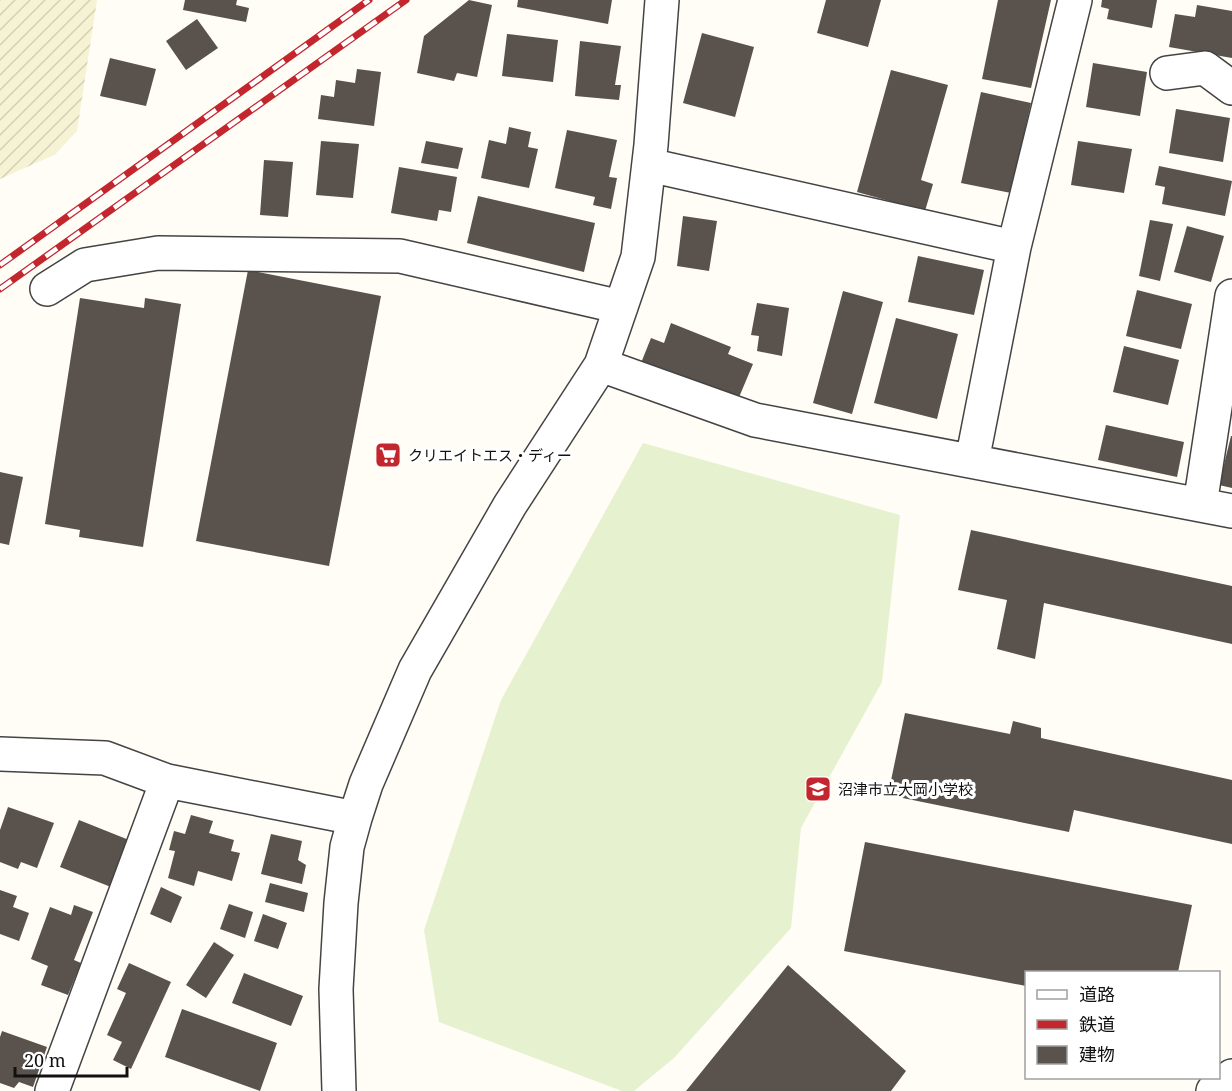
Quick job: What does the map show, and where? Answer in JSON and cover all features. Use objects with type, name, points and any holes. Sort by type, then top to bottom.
[{"type":"street","points":[[339,1091],[336,989],[341,903],[347,847],[354,818],[366,784],[415,670],[510,505],[601,365],[638,257],[649,165],[662,0]]},
{"type":"street","points":[[972,461],[1014,248],[1075,0]]},
{"type":"street","points":[[1167,73],[1205,68],[1232,88]]},
{"type":"street","points":[[649,165],[1014,248]]},
{"type":"street","points":[[47,289],[85,265],[158,253],[400,256],[621,307]]},
{"type":"street","points":[[1200,505],[1228,342],[1232,296]]},
{"type":"street","points":[[601,365],[755,420],[1232,511]]},
{"type":"street","points":[[0,754],[105,758],[167,780],[354,818]]},
{"type":"street","points":[[52,1091],[167,780]]},
{"type":"street","points":[[1213,1091],[1232,1076]]},
{"type":"shaded area","points":[[0,0],[97,0],[77,131],[54,155],[0,179]]},
{"type":"green space","points":[[643,443],[900,515],[882,682],[801,828],[791,928],[674,1058],[634,1091],[622,1091],[439,1022],[424,930],[501,700]]},
{"type":"building","points":[[185,0],[237,0],[236,5],[249,8],[246,22],[183,10]]},
{"type":"building","points":[[469,0],[492,5],[477,77],[457,73],[454,81],[417,73],[424,36]]},
{"type":"building","points":[[518,0],[612,0],[608,24],[517,7]]},
{"type":"building","points":[[826,0],[881,0],[868,47],[817,33]]},
{"type":"building","points":[[998,0],[1051,0],[1031,88],[982,79]]},
{"type":"building","points":[[1102,0],[1157,0],[1152,28],[1107,19],[1109,9],[1101,7]]},
{"type":"building","points":[[1197,5],[1232,11],[1232,58],[1169,47],[1175,14],[1195,17]]},
{"type":"building","points":[[197,19],[218,48],[186,70],[166,41]]},
{"type":"building","points":[[702,33],[754,47],[735,117],[683,103]]},
{"type":"building","points":[[507,34],[558,40],[553,82],[502,76]]},
{"type":"building","points":[[580,41],[621,46],[615,85],[621,85],[619,100],[575,96]]},
{"type":"building","points":[[110,58],[156,69],[146,106],[100,96]]},
{"type":"building","points":[[1093,63],[1147,72],[1140,116],[1086,107]]},
{"type":"building","points":[[357,69],[381,72],[374,126],[318,119],[321,95],[334,97],[336,80],[355,83]]},
{"type":"building","points":[[891,70],[948,85],[921,180],[933,184],[925,211],[857,192]]},
{"type":"building","points":[[981,92],[1031,103],[1011,193],[961,183]]},
{"type":"building","points":[[1176,109],[1230,118],[1223,162],[1169,153]]},
{"type":"building","points":[[509,127],[531,132],[528,147],[538,149],[529,188],[481,178],[489,140],[506,144]]},
{"type":"building","points":[[567,130],[617,140],[609,177],[617,178],[611,209],[593,205],[595,197],[555,188]]},
{"type":"building","points":[[321,141],[359,144],[353,198],[316,195]]},
{"type":"building","points":[[426,141],[463,148],[458,169],[421,163]]},
{"type":"building","points":[[1078,141],[1132,149],[1124,193],[1071,185]]},
{"type":"building","points":[[264,160],[293,162],[288,217],[260,215]]},
{"type":"building","points":[[1159,166],[1232,181],[1225,216],[1162,204],[1165,187],[1155,185]]},
{"type":"building","points":[[399,167],[457,177],[451,212],[439,210],[437,221],[391,213]]},
{"type":"building","points":[[478,196],[595,223],[584,272],[467,243]]},
{"type":"building","points":[[683,216],[717,221],[709,271],[677,266]]},
{"type":"building","points":[[1150,220],[1173,224],[1160,281],[1139,276]]},
{"type":"building","points":[[1187,226],[1224,236],[1211,282],[1174,272]]},
{"type":"building","points":[[918,256],[984,270],[974,315],[908,302]]},
{"type":"building","points":[[248,270],[381,296],[329,566],[196,541]]},
{"type":"building","points":[[1137,290],[1192,304],[1181,349],[1126,336]]},
{"type":"building","points":[[843,291],[883,302],[852,414],[813,403]]},
{"type":"building","points":[[80,298],[144,308],[145,298],[181,304],[143,547],[79,537],[80,530],[45,524]]},
{"type":"building","points":[[757,303],[789,308],[782,356],[757,351],[759,336],[751,335]]},
{"type":"building","points":[[896,318],[958,334],[937,419],[874,403]]},
{"type":"building","points":[[671,323],[731,347],[728,354],[753,364],[737,402],[641,363],[651,338],[664,343]]},
{"type":"building","points":[[1124,346],[1179,360],[1168,405],[1113,392]]},
{"type":"building","points":[[1106,425],[1184,442],[1177,477],[1098,460]]},
{"type":"building","points":[[1232,436],[1232,488],[1219,485]]},
{"type":"building","points":[[0,472],[23,477],[9,545],[0,543]]},
{"type":"building","points":[[971,530],[1232,586],[1232,644],[1044,603],[1035,659],[997,649],[1007,600],[958,590]]},
{"type":"building","points":[[905,713],[1010,734],[1013,721],[1041,728],[1041,738],[1232,780],[1232,844],[1074,810],[1069,832],[888,795]]},
{"type":"building","points":[[8,807],[54,823],[37,868],[21,862],[18,869],[0,862],[0,830]]},
{"type":"building","points":[[191,815],[213,821],[209,833],[234,840],[231,851],[240,853],[232,881],[198,871],[194,886],[168,878],[175,851],[169,850],[174,831],[185,834]]},
{"type":"building","points":[[79,820],[129,840],[111,887],[60,867]]},
{"type":"building","points":[[271,834],[302,841],[298,860],[306,865],[302,884],[261,874]]},
{"type":"building","points":[[865,842],[1192,905],[1178,971],[1025,971],[1025,986],[844,951]]},
{"type":"building","points":[[270,883],[308,893],[304,912],[265,902]]},
{"type":"building","points":[[161,887],[182,897],[171,923],[150,914]]},
{"type":"building","points":[[0,890],[17,896],[13,907],[29,913],[19,941],[0,934]]},
{"type":"building","points":[[229,904],[253,912],[245,938],[220,929]]},
{"type":"building","points":[[74,905],[93,912],[74,960],[81,963],[68,995],[41,985],[48,966],[31,959],[50,907],[71,915]]},
{"type":"building","points":[[263,914],[287,923],[278,949],[254,941]]},
{"type":"building","points":[[214,942],[234,955],[206,998],[186,985]]},
{"type":"building","points":[[129,963],[171,982],[131,1069],[113,1060],[122,1042],[107,1035],[126,993],[117,989]]},
{"type":"building","points":[[788,965],[906,1071],[891,1091],[686,1091]]},
{"type":"building","points":[[244,973],[303,996],[291,1026],[232,1003]]},
{"type":"building","points":[[182,1009],[277,1043],[260,1091],[165,1057]]},
{"type":"building","points":[[2,1031],[47,1047],[33,1087],[19,1082],[14,1088],[0,1083]]},
{"type":"railway","points":[[0,265],[369,0]]},
{"type":"railway","points":[[0,289],[406,0]]},
{"type":"place","name":"クリエイトエス・ディー","points":[[388,455]]},
{"type":"place","name":"沼津市立大岡小学校","points":[[818,789]]}]
